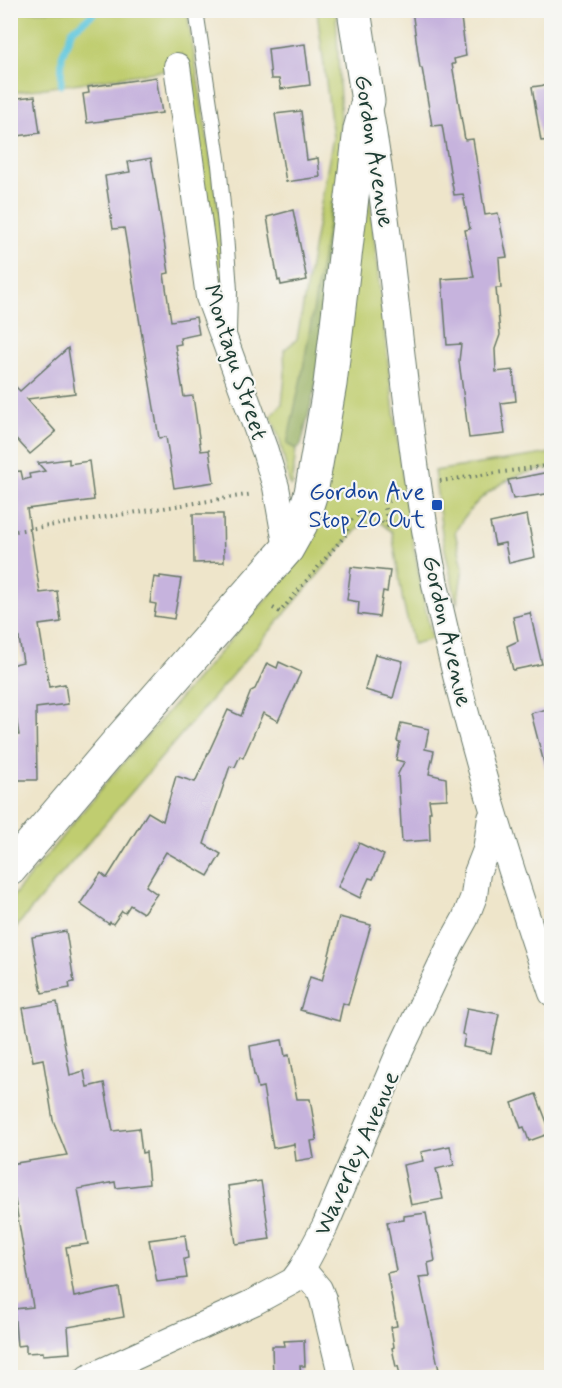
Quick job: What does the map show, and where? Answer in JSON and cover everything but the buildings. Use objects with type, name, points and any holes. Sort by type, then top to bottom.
[{"type":"street","name":"Gordon Avenue","points":[[354,10],[381,177],[418,484],[440,607],[492,812],[552,993]]},
{"type":"street","name":"Montagu Street","points":[[177,66],[209,297],[271,469],[287,549]]},
{"type":"street","points":[[10,869],[117,743],[251,592],[287,549],[302,524],[313,482],[330,384],[360,129],[368,101]]},
{"type":"street","name":"Waverley Avenue","points":[[88,1377],[254,1302],[293,1281],[302,1269],[325,1226],[399,1053],[450,944],[465,919],[474,896],[477,873],[486,849],[492,812]]},
{"type":"street","points":[[302,1269],[319,1289],[323,1299],[342,1377]]},
{"type":"lane","points":[[196,10],[219,165],[226,235],[230,290],[229,352]]},
{"type":"path","points":[[418,484],[552,465]]},
{"type":"path","points":[[10,532],[256,493]]},
{"type":"path","points":[[251,592],[265,604],[280,612],[347,533],[348,523],[360,513],[372,514],[388,526],[384,502]]},
{"type":"green space","points":[[10,11],[187,11],[219,212],[226,293],[221,297],[168,70],[11,93]]},
{"type":"green space","points":[[317,11],[336,11],[343,168],[301,445],[296,449],[292,486],[290,486],[280,441],[271,416],[282,404],[285,376],[284,350],[297,339],[333,137]]},
{"type":"green space","points":[[367,175],[401,466],[432,639],[413,644],[403,602],[392,532],[378,521],[359,527],[11,933],[11,899],[110,778],[276,588],[301,556]]},
{"type":"green space","points":[[332,201],[339,203],[318,376],[301,445],[296,449],[287,444],[303,369]]},
{"type":"green space","points":[[551,453],[551,468],[508,480],[484,496],[463,519],[455,532],[463,568],[457,604],[443,540],[434,471]]},
{"type":"waterway","points":[[61,85],[62,56],[72,30],[95,10]]},
{"type":"place","name":"Gordon Ave Stop 20 Out","points":[[437,505]]}]
